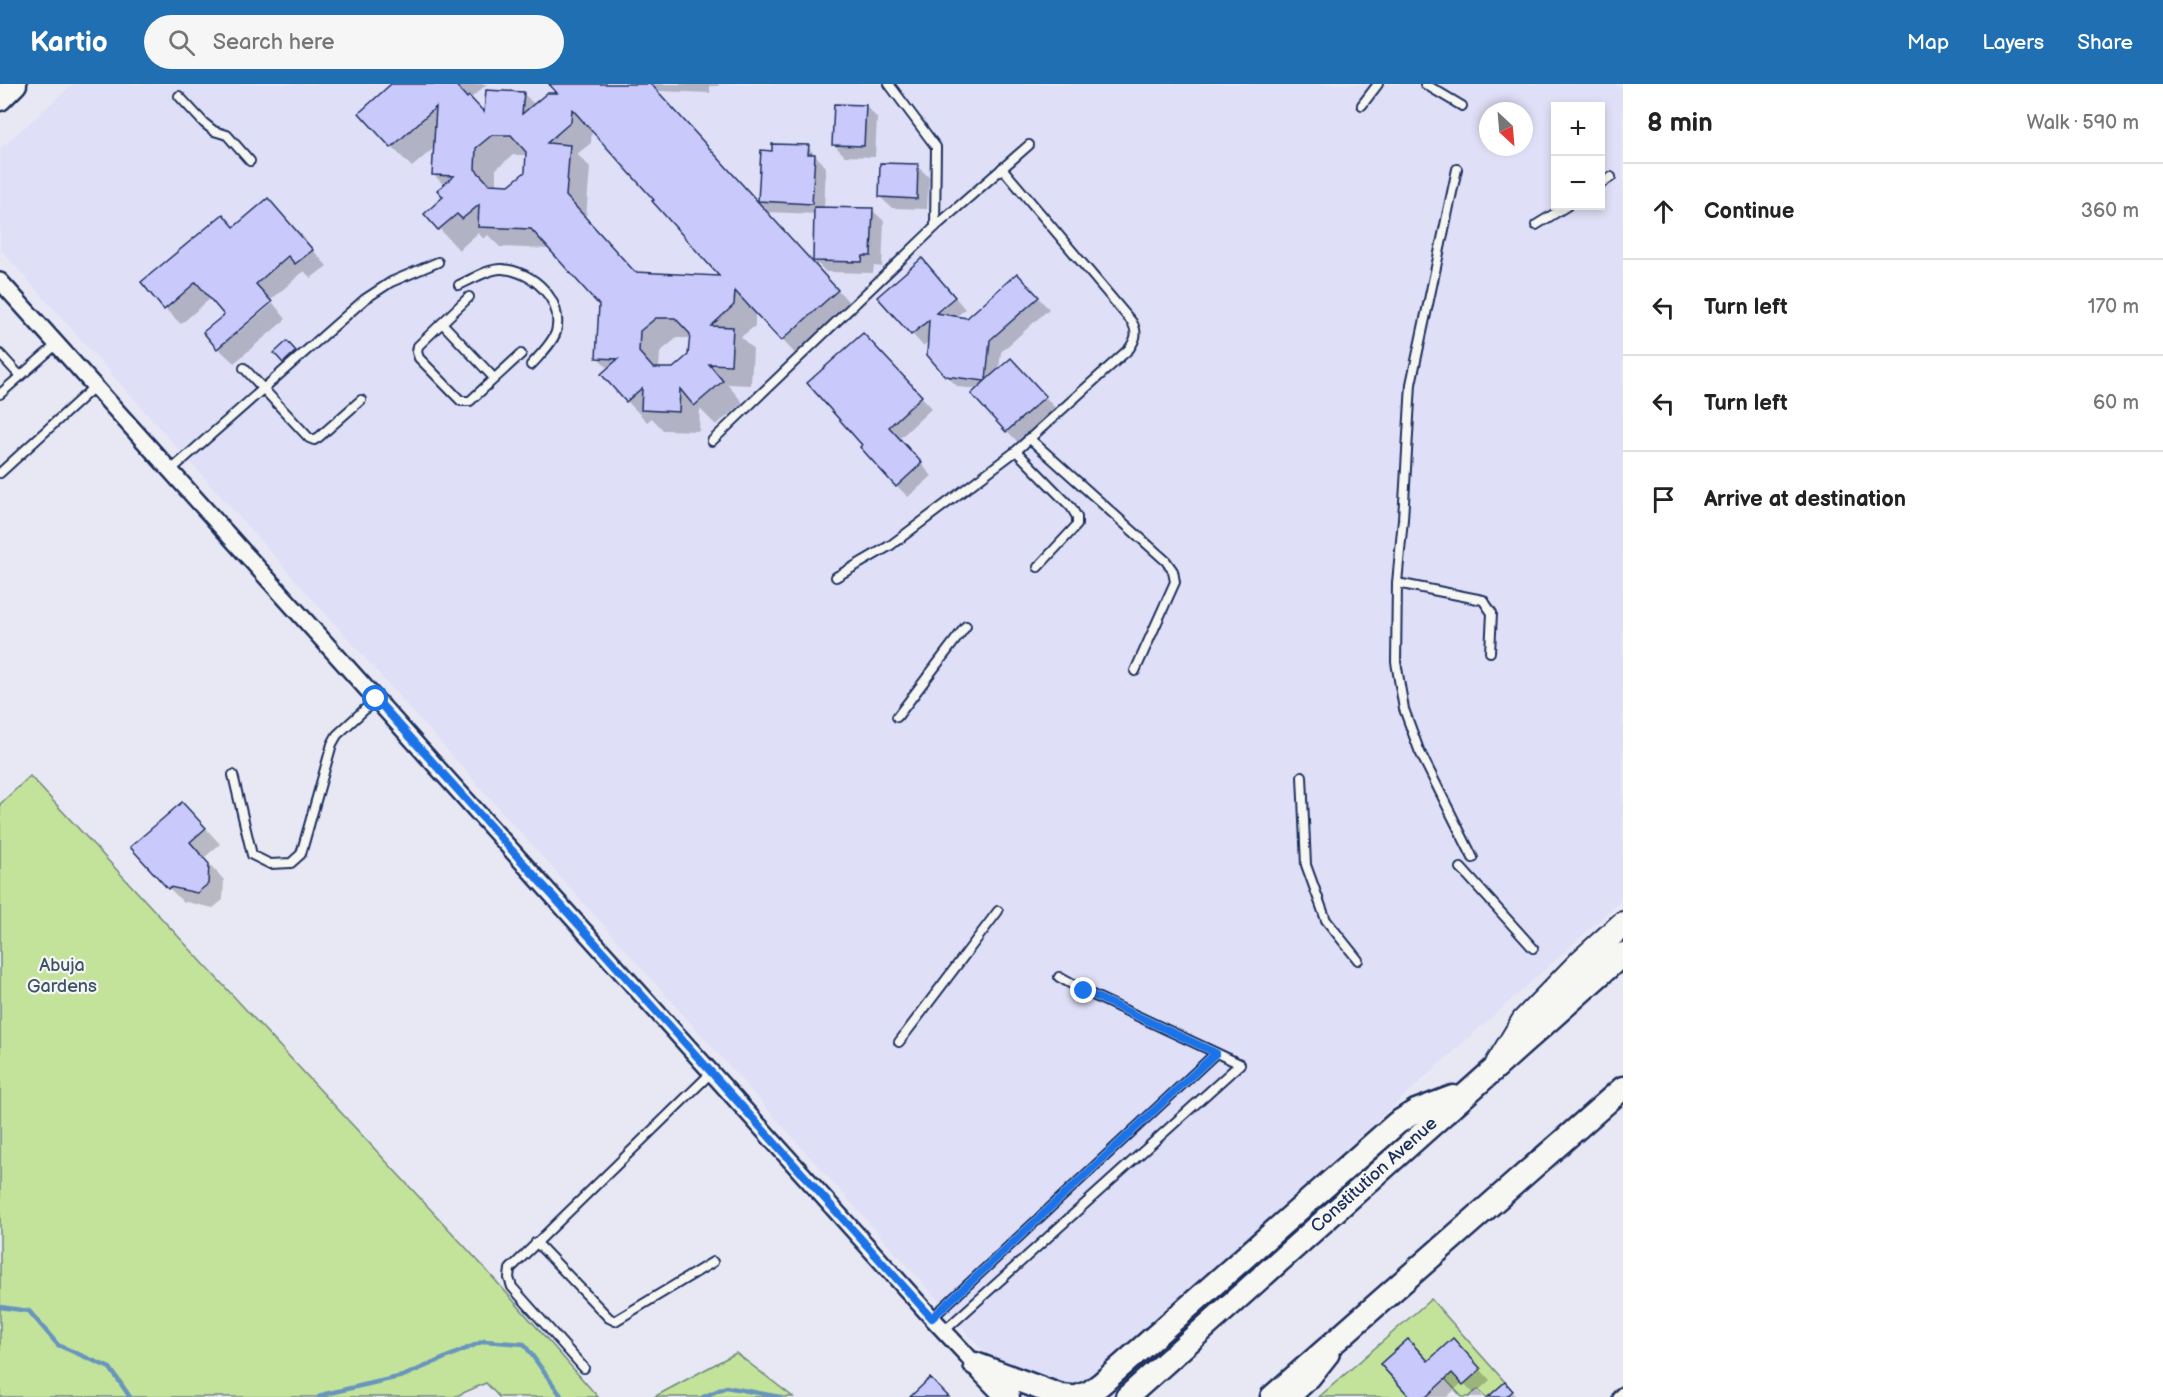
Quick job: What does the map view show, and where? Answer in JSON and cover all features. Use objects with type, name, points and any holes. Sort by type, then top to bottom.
[{"type":"highway","points":[[1498,1064],[1524,1021],[1581,962],[1623,924]]},
{"type":"main road","points":[[0,99],[15,84]]},
{"type":"main road","name":"Constitution Avenue","points":[[1127,1397],[1623,954]]},
{"type":"main road","points":[[1272,1397],[1623,1088]]},
{"type":"main road","points":[[1077,1397],[1101,1384],[1397,1124],[1416,1111],[1466,1093]]},
{"type":"main road","points":[[975,1364],[1008,1397]]},
{"type":"main road","points":[[975,1364],[1061,1396],[1071,1397]]},
{"type":"street","points":[[0,280],[975,1364]]},
{"type":"street","points":[[1293,1397],[1312,1379],[1354,1326]]},
{"type":"lane","points":[[889,84],[936,147],[935,227]]},
{"type":"lane","points":[[897,93],[899,84]]},
{"type":"lane","points":[[1362,105],[1378,84]]},
{"type":"lane","points":[[1425,84],[1462,106]]},
{"type":"lane","points":[[180,96],[204,123],[214,131],[227,135],[250,161]]},
{"type":"lane","points":[[712,441],[935,227],[1029,145]]},
{"type":"lane","points":[[836,577],[891,545],[1016,450],[1129,349],[1135,340],[1137,331],[1132,322],[1002,168]]},
{"type":"lane","points":[[1457,169],[1411,384],[1403,519],[1396,584],[1396,663],[1404,709],[1419,750],[1473,858]]},
{"type":"lane","points":[[1605,181],[1611,177]]},
{"type":"lane","points":[[1536,225],[1560,210]]},
{"type":"lane","points":[[171,470],[365,298],[391,282],[438,262]]},
{"type":"lane","points":[[459,285],[500,269],[518,272],[535,280],[548,294],[556,309],[555,334],[531,365]]},
{"type":"lane","points":[[469,297],[418,346],[419,358],[461,401],[470,401],[521,354]]},
{"type":"lane","points":[[442,323],[494,378]]},
{"type":"lane","points":[[0,394],[57,344]]},
{"type":"lane","points":[[0,354],[20,376]]},
{"type":"lane","points":[[244,368],[309,438],[314,440],[361,400]]},
{"type":"lane","points":[[0,473],[95,386]]},
{"type":"lane","points":[[1029,438],[1166,561],[1173,571],[1175,582],[1135,671]]},
{"type":"lane","points":[[1016,450],[1071,507],[1077,517],[1077,525],[1038,567]]},
{"type":"lane","points":[[1396,584],[1483,600],[1492,613],[1490,652]]},
{"type":"lane","points":[[897,717],[966,626]]},
{"type":"lane","points":[[233,775],[252,855],[270,864],[291,863],[301,854],[332,744],[337,735],[376,699]]},
{"type":"lane","points":[[1302,776],[1306,865],[1326,920],[1358,960]]},
{"type":"lane","points":[[1461,868],[1533,948]]},
{"type":"lane","points":[[899,1042],[998,911]]},
{"type":"lane","points":[[944,1331],[1240,1064],[1059,977]]},
{"type":"lane","points":[[932,1318],[1216,1053]]},
{"type":"lane","points":[[584,1368],[512,1287],[509,1278],[510,1269],[712,1072]]},
{"type":"lane","points":[[536,1242],[609,1318],[615,1321],[713,1262]]},
{"type":"shaded area","points":[[73,84],[1614,84],[1623,89],[1623,899],[1077,1391],[984,1352],[0,249],[0,149]]},
{"type":"green space","name":"Abuja Gardens","points":[[30,776],[481,1264],[598,1397],[499,1397],[486,1383],[454,1397],[0,1397],[0,804]]},
{"type":"green space","points":[[1431,1299],[1505,1382],[1488,1397],[1478,1389],[1469,1397],[1462,1397],[1408,1339],[1380,1364],[1410,1397],[1319,1397]]},
{"type":"green space","points":[[736,1353],[793,1397],[654,1397]]},
{"type":"building","points":[[391,84],[455,84],[484,112],[486,90],[524,92],[522,114],[547,93],[557,93],[549,84],[651,84],[838,290],[781,341],[735,291],[734,305],[711,326],[733,327],[731,365],[709,364],[723,381],[694,406],[680,389],[679,412],[641,410],[642,388],[626,402],[601,374],[618,359],[596,358],[599,305],[531,229],[478,227],[479,205],[462,219],[457,214],[438,230],[424,214],[443,197],[437,190],[454,176],[432,175],[436,107],[391,148],[359,113]],"holes":[[[572,109],[719,276],[635,272],[566,196],[570,145],[547,143],[571,122]],[[492,135],[511,135],[526,152],[525,172],[509,185],[489,184],[475,169],[476,148]],[[656,318],[675,318],[690,334],[688,355],[673,368],[653,368],[639,352],[640,331]]]},
{"type":"building","points":[[834,104],[866,105],[864,146],[832,145]]},
{"type":"building","points":[[772,144],[809,145],[808,154],[815,154],[812,204],[758,201],[761,150],[772,151]]},
{"type":"building","points":[[880,163],[918,164],[917,199],[879,197]]},
{"type":"building","points":[[268,198],[313,250],[295,264],[288,256],[256,284],[272,302],[217,349],[203,332],[224,315],[196,282],[164,310],[141,282],[223,214],[234,227]]},
{"type":"building","points":[[814,207],[873,208],[871,256],[863,256],[862,262],[813,261]]},
{"type":"building","points":[[922,258],[955,297],[936,313],[967,318],[1017,273],[1039,297],[990,340],[986,380],[1011,358],[1046,396],[1006,432],[971,394],[985,381],[945,376],[927,355],[929,320],[911,335],[877,297]]},
{"type":"building","points":[[863,333],[922,396],[889,427],[922,463],[896,487],[807,383]]},
{"type":"building","points":[[287,341],[296,351],[283,363],[274,353]]},
{"type":"building","points":[[182,802],[206,828],[190,842],[209,864],[208,884],[197,893],[170,887],[168,889],[130,847]]},
{"type":"building","points":[[1453,1338],[1481,1369],[1463,1385],[1452,1373],[1426,1397],[1410,1397],[1380,1364],[1408,1339],[1428,1361]]},
{"type":"building","points":[[930,1378],[949,1397],[910,1397]]},
{"type":"building","points":[[1505,1382],[1513,1391],[1506,1397],[1488,1397]]},
{"type":"waterway","points":[[0,1307],[29,1311],[58,1345],[110,1368],[130,1397]]},
{"type":"waterway","points":[[319,1397],[403,1376],[484,1341],[524,1344],[562,1397]]},
{"type":"waterway","points":[[703,1397],[726,1387],[780,1397]]},
{"type":"route","points":[[376,699],[932,1318],[1216,1053],[1084,991]]}]
